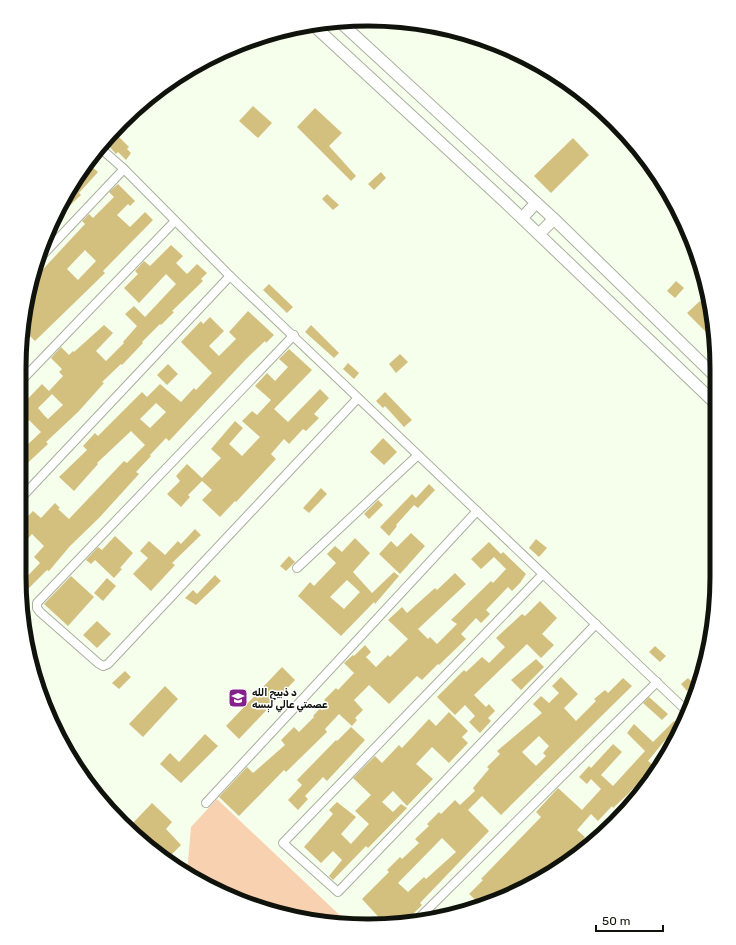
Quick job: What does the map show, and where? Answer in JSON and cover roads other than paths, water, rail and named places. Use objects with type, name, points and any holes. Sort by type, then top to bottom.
[{"type":"main road","points":[[346,27],[554,219],[710,371]]},
{"type":"main road","points":[[318,30],[540,234],[710,398]]},
{"type":"main road","points":[[522,218],[536,203]]},
{"type":"main road","points":[[540,234],[554,219]]},
{"type":"street","points":[[104,151],[124,169],[230,276],[294,335],[358,398],[684,708]]},
{"type":"street","points":[[47,251],[124,169]]},
{"type":"street","points":[[26,376],[175,221]]},
{"type":"street","points":[[26,493],[230,276]]},
{"type":"street","points":[[294,335],[37,603],[36,608],[40,612],[98,663],[103,666],[108,664],[358,398]]},
{"type":"street","points":[[297,568],[418,455]]},
{"type":"street","points":[[206,803],[477,511]]},
{"type":"street","points":[[543,574],[283,843],[338,892],[596,624]]},
{"type":"street","points":[[423,914],[657,682]]},
{"type":"place","name":"د ذبیح الله عصمتي عالي لېسه","points":[[238,698]]}]
